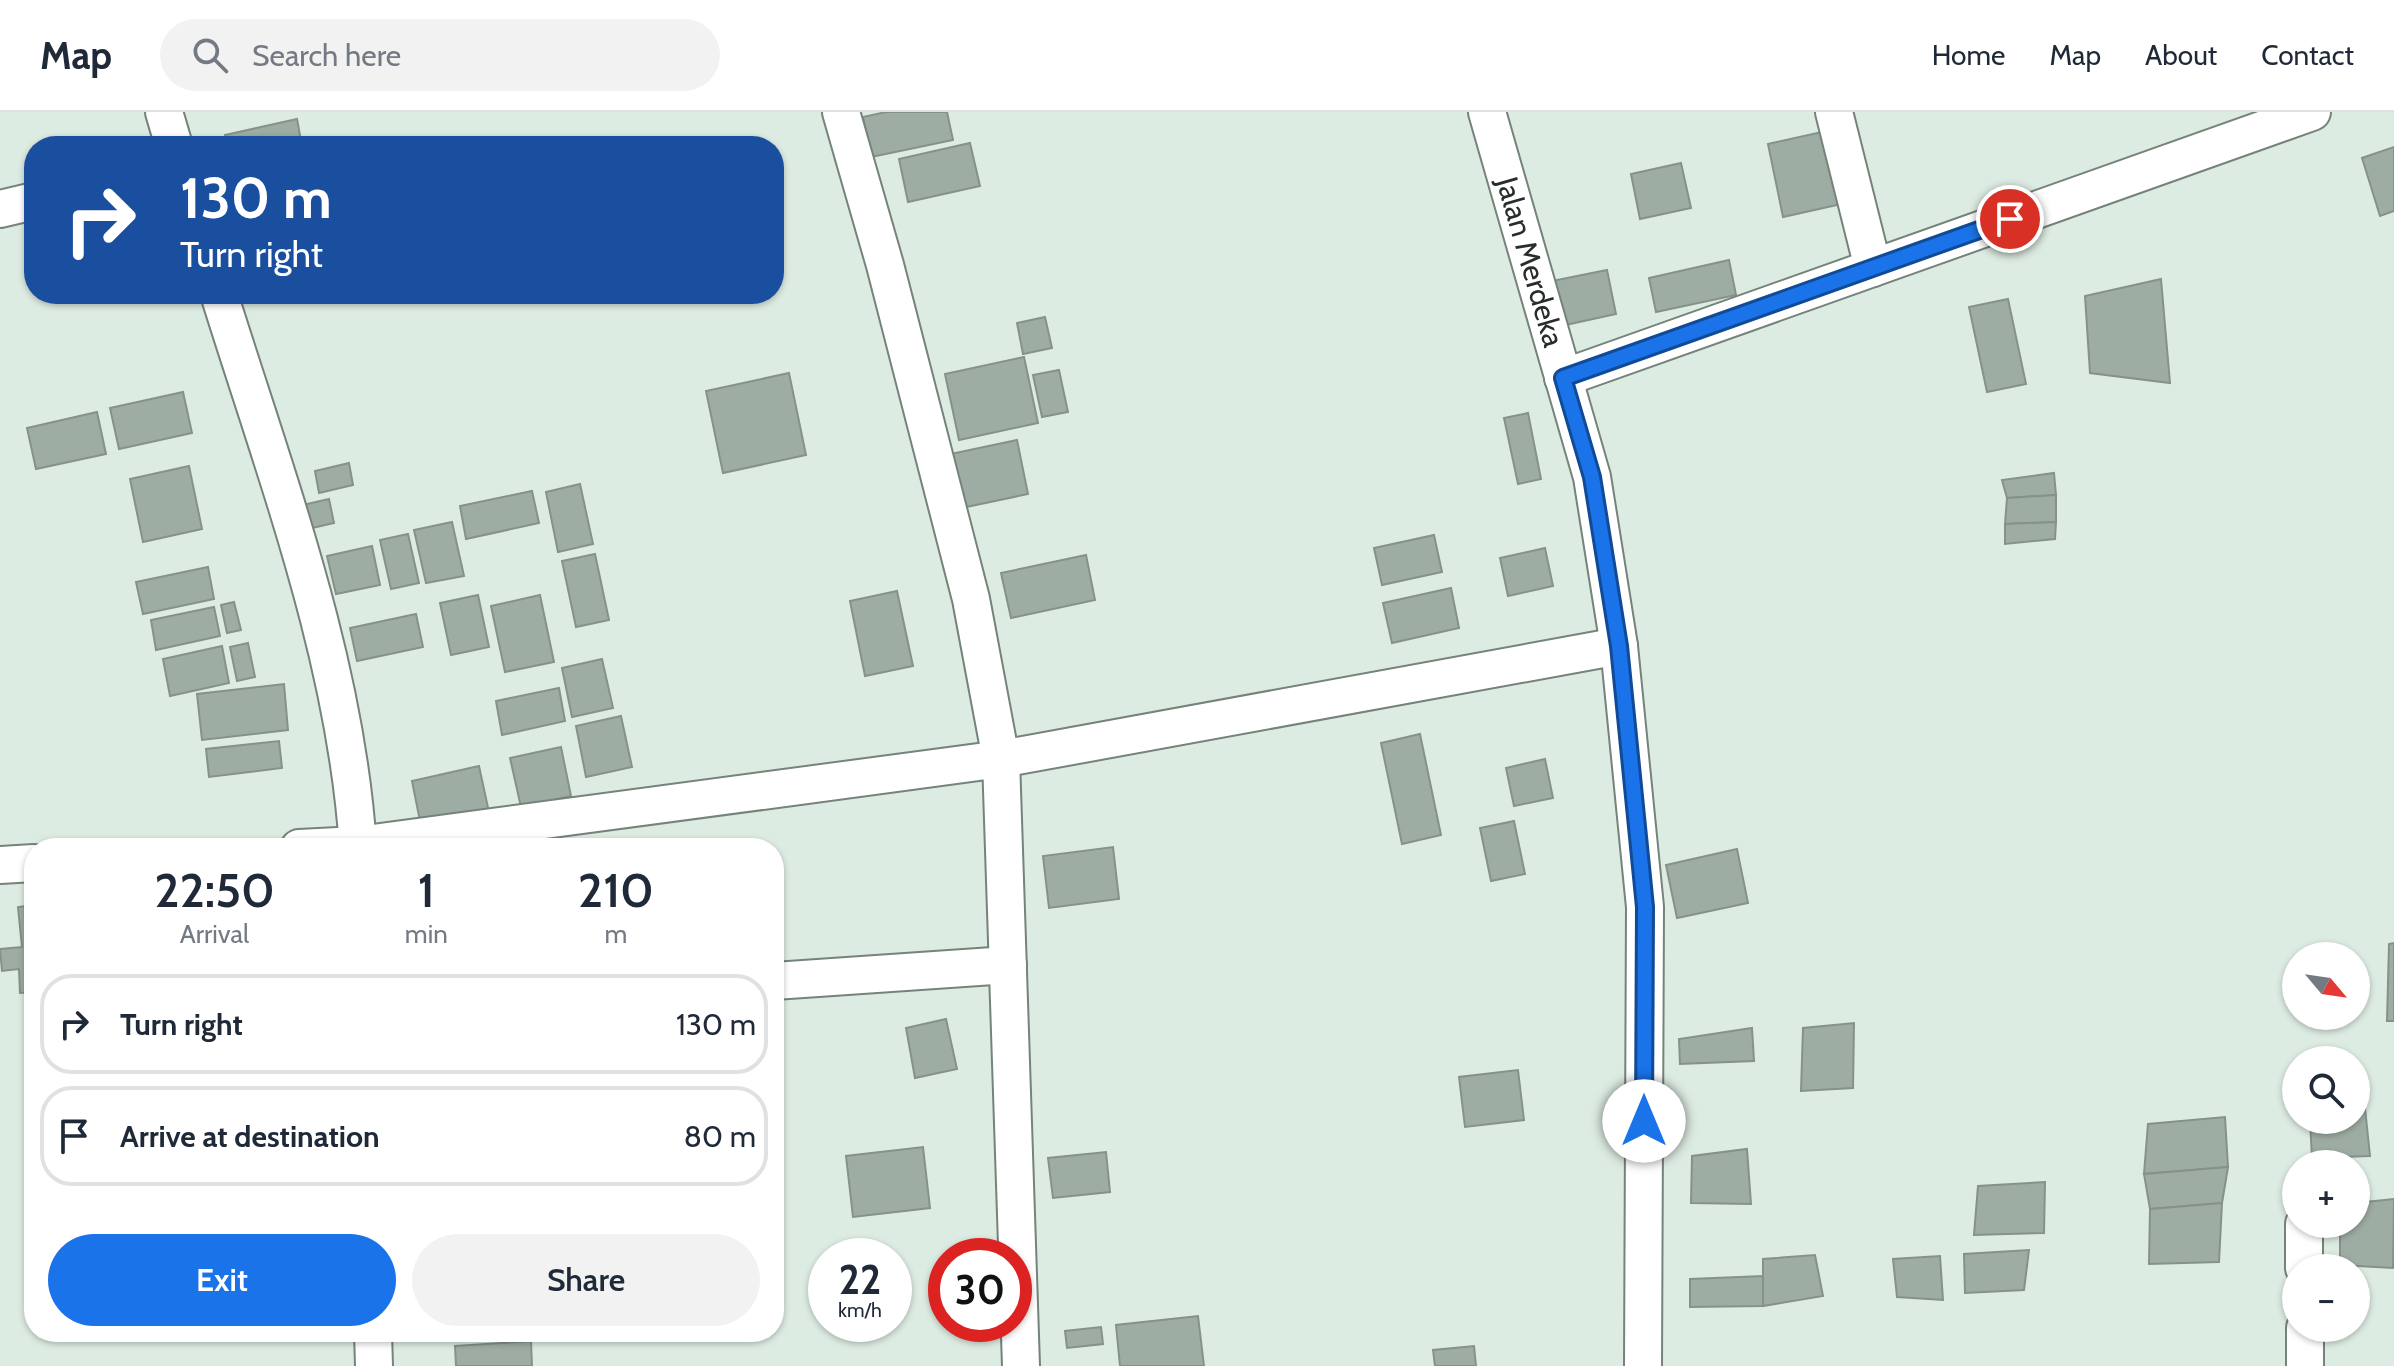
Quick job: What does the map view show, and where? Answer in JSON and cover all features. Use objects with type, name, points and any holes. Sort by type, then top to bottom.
[{"type":"street","points":[[164,112],[171,136]]},
{"type":"street","points":[[841,112],[885,265],[971,599],[1001,759],[1021,1366]]},
{"type":"street","name":"Jalan Merdeka","points":[[1487,112],[1592,477],[1619,646],[1645,907],[1643,1366]]},
{"type":"street","points":[[1834,112],[1873,268]]},
{"type":"street","points":[[1563,378],[2312,112]]},
{"type":"street","points":[[0,209],[24,203]]},
{"type":"street","points":[[222,304],[300,558],[347,737],[357,838]]},
{"type":"street","points":[[417,838],[1001,759],[1619,646]]},
{"type":"street","points":[[0,865],[24,864]]},
{"type":"street","points":[[784,980],[1008,965]]},
{"type":"street","points":[[373,1342],[374,1366]]},
{"type":"street","points":[[2305,1342],[2305,1366]]},
{"type":"building","points":[[886,112],[947,112],[953,140],[871,157],[863,117]]},
{"type":"building","points":[[297,119],[300,136],[225,136]]},
{"type":"building","points":[[1831,130],[1846,203],[1783,217],[1768,144]]},
{"type":"building","points":[[970,143],[980,186],[908,202],[899,159]]},
{"type":"building","points":[[2394,147],[2394,211],[2380,216],[2362,158]]},
{"type":"building","points":[[1681,163],[1691,208],[1640,219],[1631,174]]},
{"type":"building","points":[[1729,260],[1736,295],[1656,312],[1649,278]]},
{"type":"building","points":[[1607,270],[1616,314],[1561,326],[1552,281]]},
{"type":"building","points":[[2161,279],[2170,383],[2090,373],[2085,296]]},
{"type":"building","points":[[2008,299],[2026,384],[1987,392],[1969,307]]},
{"type":"building","points":[[1045,317],[1052,348],[1023,354],[1017,323]]},
{"type":"building","points":[[1024,357],[1038,423],[959,440],[945,374]]},
{"type":"building","points":[[1059,370],[1068,412],[1042,417],[1033,375]]},
{"type":"building","points":[[789,373],[806,455],[723,473],[706,391]]},
{"type":"building","points":[[183,392],[192,433],[119,449],[110,408]]},
{"type":"building","points":[[97,412],[106,454],[36,469],[27,428]]},
{"type":"building","points":[[1528,413],[1541,479],[1518,484],[1504,418]]},
{"type":"building","points":[[1017,440],[1028,494],[957,509],[946,455]]},
{"type":"building","points":[[349,463],[353,485],[319,493],[315,471]]},
{"type":"building","points":[[189,466],[202,529],[143,542],[130,479]]},
{"type":"building","points":[[2054,473],[2056,495],[2007,498],[2002,480]]},
{"type":"building","points":[[580,484],[593,544],[558,552],[546,492]]},
{"type":"building","points":[[532,491],[539,523],[466,539],[460,506]]},
{"type":"building","points":[[2056,495],[2056,522],[2005,524],[2007,498]]},
{"type":"building","points":[[329,499],[334,523],[299,531],[294,507]]},
{"type":"building","points":[[452,522],[464,576],[426,583],[414,530]]},
{"type":"building","points":[[2056,522],[2055,539],[2005,544],[2005,524]]},
{"type":"building","points":[[408,534],[419,583],[391,589],[380,540]]},
{"type":"building","points":[[1434,535],[1442,572],[1382,585],[1374,548]]},
{"type":"building","points":[[372,546],[380,585],[336,594],[327,556]]},
{"type":"building","points":[[1545,548],[1553,586],[1508,596],[1500,558]]},
{"type":"building","points":[[595,554],[609,620],[576,627],[562,561]]},
{"type":"building","points":[[1086,555],[1095,600],[1011,618],[1001,573]]},
{"type":"building","points":[[208,567],[214,599],[143,614],[136,582]]},
{"type":"building","points":[[1451,588],[1459,628],[1392,643],[1383,603]]},
{"type":"building","points":[[897,591],[913,666],[865,676],[850,601]]},
{"type":"building","points":[[478,595],[489,647],[451,655],[440,603]]},
{"type":"building","points":[[540,595],[554,662],[505,672],[491,606]]},
{"type":"building","points":[[234,602],[241,630],[227,633],[221,605]]},
{"type":"building","points":[[214,607],[220,636],[156,650],[151,620]]},
{"type":"building","points":[[416,614],[423,647],[357,661],[350,628]]},
{"type":"building","points":[[248,643],[255,677],[237,681],[230,647]]},
{"type":"building","points":[[222,646],[229,683],[170,696],[163,659]]},
{"type":"building","points":[[602,659],[613,708],[572,717],[562,668]]},
{"type":"building","points":[[284,684],[288,730],[202,740],[197,694]]},
{"type":"building","points":[[559,688],[565,721],[502,735],[496,701]]},
{"type":"building","points":[[621,716],[632,767],[586,777],[576,726]]},
{"type":"building","points":[[1420,734],[1441,835],[1402,844],[1381,743]]},
{"type":"building","points":[[279,741],[282,768],[209,777],[206,749]]},
{"type":"building","points":[[561,747],[571,796],[521,807],[510,758]]},
{"type":"building","points":[[1545,759],[1553,798],[1514,806],[1506,768]]},
{"type":"building","points":[[479,766],[490,817],[422,831],[412,781]]},
{"type":"building","points":[[1514,821],[1525,874],[1491,881],[1480,828]]},
{"type":"building","points":[[1113,847],[1119,899],[1049,908],[1043,856]]},
{"type":"building","points":[[1737,849],[1748,903],[1677,918],[1666,865]]},
{"type":"building","points":[[24,906],[24,993],[20,993],[19,969],[2,971],[0,949],[22,947],[18,907]]},
{"type":"building","points":[[2394,943],[2394,1021],[2387,1021],[2389,944]]},
{"type":"building","points":[[946,1019],[957,1069],[915,1078],[906,1028]]},
{"type":"building","points":[[1854,1023],[1853,1088],[1801,1091],[1803,1028]]},
{"type":"building","points":[[1752,1028],[1754,1061],[1680,1064],[1679,1039]]},
{"type":"building","points":[[1518,1070],[1524,1120],[1465,1127],[1459,1077]]},
{"type":"building","points":[[2225,1117],[2228,1167],[2144,1174],[2148,1124]]},
{"type":"building","points":[[2311,1134],[2368,1134],[2369,1150],[2312,1150]]},
{"type":"building","points":[[923,1147],[930,1208],[853,1217],[846,1156]]},
{"type":"building","points":[[1747,1149],[1751,1204],[1691,1203],[1692,1156]]},
{"type":"building","points":[[1106,1152],[1110,1192],[1053,1198],[1048,1158]]},
{"type":"building","points":[[2228,1167],[2222,1203],[2150,1209],[2144,1174]]},
{"type":"building","points":[[2045,1182],[2044,1233],[1974,1235],[1978,1186]]},
{"type":"building","points":[[2394,1199],[2393,1268],[2370,1267],[2370,1254],[2340,1254],[2340,1238],[2370,1238],[2370,1202]]},
{"type":"building","points":[[2222,1203],[2219,1262],[2149,1264],[2150,1209]]},
{"type":"building","points":[[2029,1250],[2024,1290],[1965,1293],[1964,1254]]},
{"type":"building","points":[[1815,1255],[1823,1296],[1763,1306],[1763,1259]]},
{"type":"building","points":[[1940,1256],[1943,1300],[1897,1297],[1893,1259]]},
{"type":"building","points":[[1763,1276],[1763,1306],[1690,1307],[1690,1279]]},
{"type":"building","points":[[1198,1316],[1204,1366],[1120,1366],[1116,1325]]},
{"type":"building","points":[[1101,1327],[1103,1344],[1067,1348],[1065,1331]]},
{"type":"building","points":[[531,1342],[532,1366],[456,1366],[455,1346]]},
{"type":"building","points":[[1474,1346],[1476,1366],[1435,1366],[1433,1350]]},
{"type":"route","points":[[1644,1121],[1645,907],[1619,646],[1592,477],[1563,378],[2010,219]]}]
